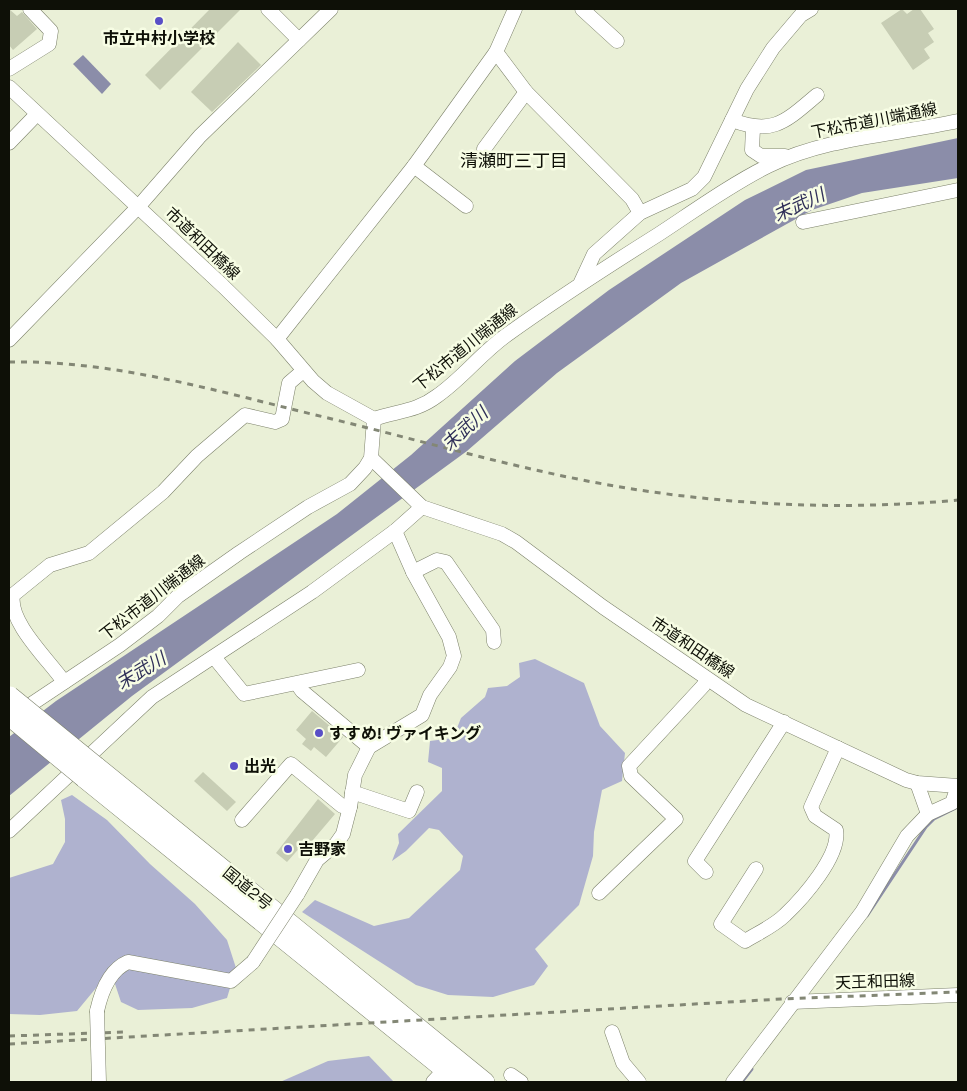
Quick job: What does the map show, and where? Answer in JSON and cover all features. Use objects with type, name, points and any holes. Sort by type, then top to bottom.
[{"type":"highway","name":"国道2号","points":[[9,696],[90,772],[460,1082]]},
{"type":"highway","name":"国道2号","points":[[9,717],[90,772]]},
{"type":"highway","name":"国道2号","points":[[445,1070],[486,1082]]},
{"type":"street","points":[[9,69],[49,44],[51,31],[30,9]]},
{"type":"street","points":[[268,9],[299,40]]},
{"type":"street","points":[[9,340],[138,206],[200,136],[331,9]]},
{"type":"street","points":[[277,339],[414,166],[496,52],[515,9]]},
{"type":"street","points":[[582,9],[617,42]]},
{"type":"street","points":[[580,283],[594,254],[640,213],[692,189],[704,177],[747,89],[773,48],[801,15],[812,9]]},
{"type":"street","points":[[496,52],[526,92],[632,199],[640,213]]},
{"type":"street","name":"市道和田橋線","points":[[9,87],[138,206],[277,339],[303,371],[327,393],[374,419]]},
{"type":"street","points":[[484,149],[526,92]]},
{"type":"street","points":[[732,120],[753,128],[785,122],[817,96]]},
{"type":"street","points":[[9,143],[37,114]]},
{"type":"street","name":"下松市道川端通線","points":[[374,419],[417,408],[437,397],[497,341],[580,283],[743,181],[791,156],[824,146],[870,136],[958,121]]},
{"type":"street","points":[[753,128],[752,150],[761,156],[791,156]]},
{"type":"street","points":[[414,166],[466,206]]},
{"type":"street","points":[[803,222],[958,190]]},
{"type":"street","points":[[64,682],[50,661],[21,628],[13,610],[11,593],[50,565],[90,553],[162,492],[197,456],[245,415],[275,422],[282,419],[289,383],[303,371]]},
{"type":"street","points":[[9,831],[152,696],[312,592],[395,531],[418,502],[375,460],[374,419]]},
{"type":"street","name":"下松市道川端通線","points":[[9,717],[120,645],[158,616],[178,596],[239,553],[308,507],[350,484],[375,460]]},
{"type":"street","name":"市道和田橋線","points":[[418,502],[516,542],[604,607],[746,705],[917,783],[958,786]]},
{"type":"street","points":[[100,1082],[97,1011],[101,992],[121,965],[128,962],[231,980],[253,962],[297,895],[317,860],[336,844],[343,834],[359,762],[368,747],[422,715],[430,695],[450,667],[454,656],[448,637],[413,572],[395,531]]},
{"type":"street","points":[[413,572],[437,560],[446,562],[493,630],[494,642]]},
{"type":"street","points":[[214,657],[244,694],[358,670]]},
{"type":"street","points":[[600,893],[676,819],[631,776],[629,766],[703,686],[707,679]]},
{"type":"street","points":[[297,684],[302,691],[368,747]]},
{"type":"street","points":[[706,872],[695,861],[784,722]]},
{"type":"street","points":[[756,869],[721,924],[745,941],[784,916],[820,875],[838,840],[836,830],[816,816],[811,807],[838,748]]},
{"type":"street","points":[[242,820],[291,764],[342,806],[350,807]]},
{"type":"street","points":[[917,783],[928,814]]},
{"type":"street","points":[[733,1082],[862,912],[907,836],[928,814],[952,803],[958,786]]},
{"type":"street","points":[[352,792],[409,811],[417,792]]},
{"type":"street","name":"天王和田線","points":[[793,1002],[958,996]]},
{"type":"street","points":[[612,1032],[623,1062],[639,1082]]},
{"type":"shaded area","points":[[535,659],[584,683],[600,726],[625,753],[622,781],[602,790],[594,832],[593,856],[579,905],[535,949],[548,966],[534,985],[493,997],[448,995],[416,985],[302,912],[315,900],[374,926],[409,918],[460,870],[463,856],[439,830],[429,828],[406,851],[392,861],[399,843],[398,834],[442,791],[442,768],[428,762],[430,741],[453,738],[461,718],[485,697],[488,688],[507,686],[520,677],[519,663]]},
{"type":"shaded area","points":[[72,795],[107,820],[150,864],[195,904],[227,940],[236,968],[227,998],[192,1008],[138,1010],[121,1002],[115,984],[101,982],[77,1011],[40,1015],[9,1014],[9,878],[53,864],[65,842],[65,819],[61,800]]},
{"type":"shaded area","points":[[369,1056],[394,1082],[280,1082],[328,1061]]},
{"type":"water","points":[[83,55],[111,84],[102,94],[73,64]]},
{"type":"water","name":"末武川","points":[[958,138],[958,178],[862,193],[812,210],[681,283],[557,373],[467,451],[132,696],[9,796],[9,737],[56,701],[337,514],[411,455],[515,361],[609,290],[745,200],[806,170]]},
{"type":"building","points":[[9,9],[17,16],[22,12],[37,29],[13,50],[9,45]]},
{"type":"building","points":[[210,9],[241,9],[160,90],[145,75]]},
{"type":"building","points":[[902,9],[907,14],[914,9],[920,9],[934,29],[928,33],[934,42],[924,49],[930,58],[913,70],[881,23]]},
{"type":"building","points":[[238,42],[261,65],[212,112],[191,92]]},
{"type":"building","points":[[312,711],[343,737],[326,757],[314,747],[311,751],[302,744],[306,739],[296,730]]},
{"type":"building","points":[[203,772],[236,802],[227,811],[194,781]]},
{"type":"building","points":[[318,799],[335,814],[307,847],[303,844],[287,862],[276,853]]},
{"type":"waterway","points":[[867,916],[926,827],[934,819],[958,807]]},
{"type":"waterway","points":[[742,1082],[752,1069]]},
{"type":"railway","points":[[9,362],[90,366],[170,380],[522,467],[639,490],[719,500],[798,505],[878,505],[958,500]]},
{"type":"railway","points":[[9,1044],[781,999],[958,992]]},
{"type":"railway","points":[[9,1036],[126,1032]]},
{"type":"place","name":"市立中村小学校","points":[[159,21]]},
{"type":"place","name":"すすめ! ヴァイキング","points":[[319,733]]},
{"type":"place","name":"出光","points":[[234,766]]},
{"type":"place","name":"吉野家","points":[[288,849]]},
{"type":"district","name":"清瀬町三丁目","points":[[514,161]]}]
